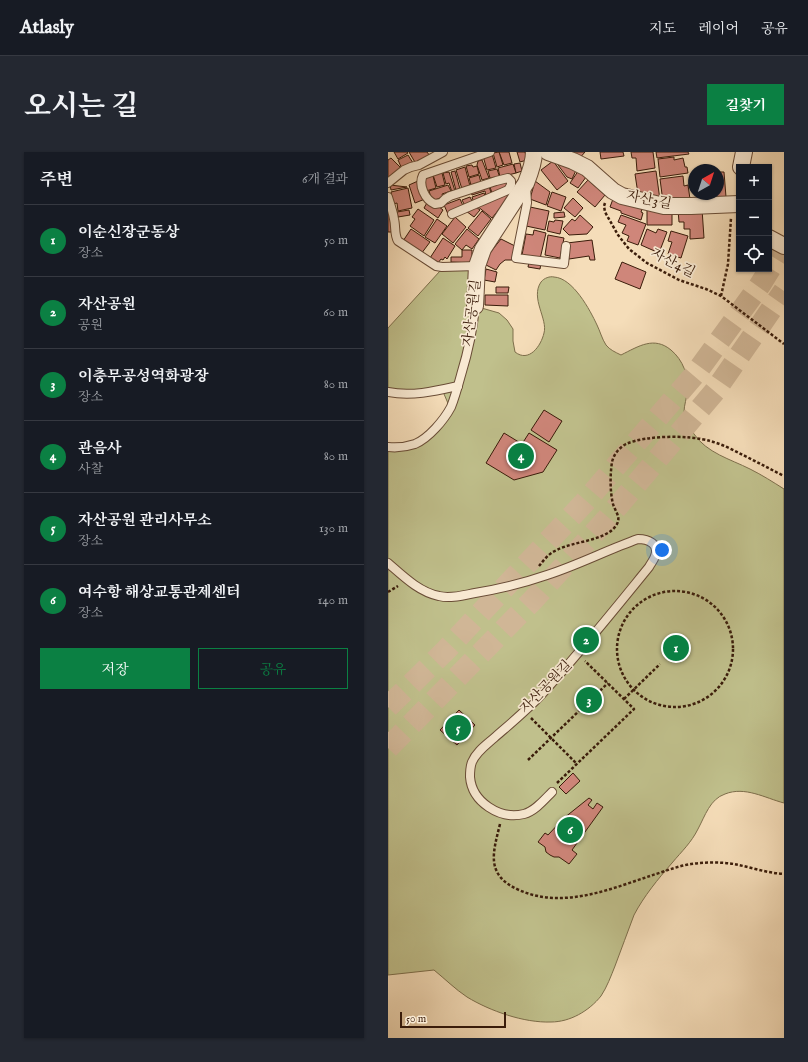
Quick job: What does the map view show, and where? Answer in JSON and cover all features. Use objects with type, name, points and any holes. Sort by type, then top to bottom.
[{"type":"street","name":"자산공원길","points":[[475,306],[477,266],[479,257],[486,242],[526,182],[530,172],[534,152]]},
{"type":"street","name":"자산3길","points":[[548,152],[587,168],[613,191],[622,196],[664,206],[735,204]]},
{"type":"street","points":[[742,164],[744,152]]},
{"type":"street","points":[[772,240],[784,246]]},
{"type":"lane","points":[[388,183],[404,170],[419,165],[443,152]]},
{"type":"lane","points":[[452,214],[508,190],[511,185],[511,181],[508,178],[496,180],[450,196],[444,199],[441,203],[435,204],[427,198],[420,179],[423,175],[490,152]]},
{"type":"lane","points":[[526,182],[527,203],[516,258],[564,264],[566,246]]},
{"type":"lane","points":[[388,197],[396,228],[395,237],[398,241],[436,266],[477,266]]},
{"type":"lane","name":"자산공원길","points":[[388,448],[403,448],[416,443],[425,438],[444,418],[450,408],[467,357],[473,331],[475,306]]},
{"type":"lane","points":[[388,392],[397,394],[415,393],[458,386]]},
{"type":"lane","name":"자산공원길","points":[[388,564],[406,579],[431,594],[456,597],[488,591],[547,575],[638,539],[647,540],[655,546],[656,554],[649,567],[574,658],[540,696],[478,753],[472,763],[470,769],[473,791],[491,809],[503,814]]},
{"type":"lane","points":[[503,814],[516,815],[530,812],[552,792]]},
{"type":"path","name":"자산4길","points":[[613,191],[604,206],[622,242],[629,249],[647,263],[679,280],[706,289],[721,296],[784,344]]},
{"type":"path","points":[[721,296],[728,264],[735,204]]},
{"type":"path","points":[[532,579],[543,560],[557,549],[604,536],[617,524],[618,517],[611,495],[612,462],[615,453],[627,443],[663,437],[690,437],[711,441],[728,447],[784,476]]},
{"type":"path","points":[[674,591],[692,593],[710,602],[723,616],[731,633],[734,652],[729,671],[719,687],[705,699],[687,706],[668,706],[650,701],[634,689],[623,674],[618,656],[619,636],[626,618],[638,604],[655,594],[674,591]]},
{"type":"path","points":[[552,792],[555,786],[634,708],[585,660]]},
{"type":"path","points":[[624,698],[660,664]]},
{"type":"path","points":[[528,760],[608,683]]},
{"type":"path","points":[[524,711],[577,764]]},
{"type":"path","points":[[503,814],[494,849],[493,861],[495,868],[498,874],[512,887],[527,894],[561,899],[581,896],[612,889],[680,866],[692,864],[733,864],[784,874]]},
{"type":"green space","points":[[472,268],[471,305],[499,313],[507,320],[513,329],[515,352],[520,355],[525,356],[534,352],[544,333],[544,321],[537,295],[541,282],[545,278],[551,277],[561,279],[568,283],[580,296],[590,311],[606,345],[613,351],[621,355],[640,346],[652,343],[665,346],[671,350],[682,363],[686,374],[687,396],[684,415],[689,427],[699,441],[712,451],[754,471],[784,489],[784,803],[740,791],[725,794],[715,800],[708,808],[692,839],[656,881],[638,908],[610,978],[601,996],[579,1015],[565,1020],[551,1022],[541,1022],[519,1018],[486,1007],[467,997],[434,970],[388,975],[388,447],[416,443],[450,408],[441,387],[418,391],[388,390],[388,328],[440,271]]},
{"type":"building","points":[[394,152],[407,152],[408,153],[398,159]]},
{"type":"building","points":[[409,152],[427,152],[430,156],[416,164]]},
{"type":"building","points":[[499,152],[509,152],[512,163],[504,165]]},
{"type":"building","points":[[499,152],[503,165],[497,167],[493,153]]},
{"type":"building","points":[[517,152],[525,152],[527,160],[520,162]]},
{"type":"building","points":[[562,152],[585,152],[578,160]]},
{"type":"building","points":[[600,152],[623,152],[624,156],[601,159]]},
{"type":"building","points":[[631,152],[653,152],[655,168],[637,171],[636,158],[632,158]]},
{"type":"building","points":[[656,152],[688,152],[689,154],[657,158]]},
{"type":"building","points":[[492,154],[496,168],[487,170],[483,156]]},
{"type":"building","points":[[408,155],[413,163],[402,169],[398,160]]},
{"type":"building","points":[[674,157],[674,160],[683,158],[688,173],[660,177],[658,159]]},
{"type":"building","points":[[391,158],[401,168],[388,179],[388,160]]},
{"type":"building","points":[[561,159],[578,166],[572,179],[567,177],[558,165]]},
{"type":"building","points":[[482,160],[489,178],[482,180],[477,165],[478,161]]},
{"type":"building","points":[[553,161],[568,181],[557,190],[541,170]]},
{"type":"building","points":[[520,163],[522,171],[516,173],[514,164]]},
{"type":"building","points":[[513,164],[516,173],[500,177],[498,168]]},
{"type":"building","points":[[472,165],[473,167],[477,166],[479,174],[469,177],[466,166]]},
{"type":"building","points":[[465,167],[470,186],[462,189],[456,170]]},
{"type":"building","points":[[581,167],[589,173],[578,188],[570,183]]},
{"type":"building","points":[[497,169],[500,178],[490,178],[488,171]]},
{"type":"building","points":[[455,171],[460,189],[456,190],[451,172]]},
{"type":"building","points":[[656,171],[660,200],[638,194],[635,174]]},
{"type":"building","points":[[449,172],[455,191],[452,192],[449,183],[446,184],[443,173]]},
{"type":"building","points":[[724,172],[726,197],[724,197]]},
{"type":"building","points":[[442,173],[445,185],[437,187],[433,175]]},
{"type":"building","points":[[479,175],[481,183],[471,185],[469,178]]},
{"type":"building","points":[[433,176],[436,188],[426,191],[422,179]]},
{"type":"building","points":[[683,176],[684,186],[688,185],[688,199],[663,202],[660,179]]},
{"type":"building","points":[[508,180],[507,189],[493,195],[489,185]]},
{"type":"building","points":[[588,180],[605,195],[595,207],[577,192]]},
{"type":"building","points":[[418,181],[425,199],[415,203],[409,185]]},
{"type":"building","points":[[535,181],[550,192],[546,205],[530,199]]},
{"type":"building","points":[[488,184],[492,195],[486,197],[485,191],[472,195],[470,190]]},
{"type":"building","points":[[390,185],[407,187],[391,190]]},
{"type":"building","points":[[448,185],[451,191],[442,194],[443,197],[432,201],[429,191]]},
{"type":"building","points":[[408,188],[412,208],[398,211],[397,203],[393,204],[391,192]]},
{"type":"building","points":[[552,192],[566,197],[561,211],[547,206]]},
{"type":"building","points":[[484,193],[486,198],[474,203],[472,197]]},
{"type":"building","points":[[505,193],[509,197],[492,218],[477,206]]},
{"type":"building","points":[[470,197],[473,203],[465,206],[462,200]]},
{"type":"building","points":[[573,198],[583,208],[575,217],[564,208]]},
{"type":"building","points":[[460,199],[464,208],[448,214],[444,205]]},
{"type":"building","points":[[613,199],[644,204],[641,212],[643,213],[641,220],[621,213],[621,211],[610,207]]},
{"type":"building","points":[[428,201],[443,210],[438,218],[424,208]]},
{"type":"building","points":[[388,204],[393,232],[388,232]]},
{"type":"building","points":[[476,207],[480,210],[474,217],[466,211]]},
{"type":"building","points":[[530,207],[549,211],[545,230],[526,226]]},
{"type":"building","points":[[647,208],[672,209],[672,225],[647,225]]},
{"type":"building","points":[[418,209],[434,220],[424,236],[410,226],[415,219],[412,217]]},
{"type":"building","points":[[702,209],[704,238],[690,239],[690,229],[684,229],[684,222],[679,222],[678,210]]},
{"type":"building","points":[[409,210],[410,215],[398,217],[397,212]]},
{"type":"building","points":[[482,211],[491,219],[478,236],[468,228]]},
{"type":"building","points":[[564,212],[565,217],[554,218],[554,213]]},
{"type":"building","points":[[580,215],[593,227],[587,234],[569,235],[563,229],[572,219],[575,221]]},
{"type":"building","points":[[621,215],[646,224],[638,245],[627,241],[629,236],[622,233],[626,225],[618,222]]},
{"type":"building","points":[[455,217],[466,227],[453,243],[442,234]]},
{"type":"building","points":[[437,219],[447,226],[435,243],[425,237]]},
{"type":"building","points":[[555,220],[563,221],[560,234],[547,231],[549,221],[554,222]]},
{"type":"building","points":[[411,229],[430,242],[421,254],[403,241]]},
{"type":"building","points":[[467,229],[479,239],[472,249],[466,245],[462,250],[455,244]]},
{"type":"building","points":[[647,229],[656,233],[658,229],[667,232],[659,253],[641,245]]},
{"type":"building","points":[[534,230],[546,233],[540,259],[522,255],[526,234],[533,235]]},
{"type":"building","points":[[671,231],[688,236],[681,258],[668,254],[672,242],[668,241]]},
{"type":"building","points":[[548,235],[564,238],[560,258],[545,255]]},
{"type":"building","points":[[443,238],[455,246],[447,259],[445,257],[438,263],[430,258]]},
{"type":"building","points":[[501,239],[515,246],[512,260],[505,260],[496,270],[486,265],[489,254]]},
{"type":"building","points":[[592,240],[595,260],[590,260],[589,256],[569,259],[567,243]]},
{"type":"building","points":[[462,250],[472,250],[472,263],[451,262],[451,257],[462,257]]},
{"type":"building","points":[[529,262],[541,263],[540,269],[528,267]]},
{"type":"building","points":[[622,262],[646,272],[640,289],[615,279]]},
{"type":"building","points":[[486,269],[497,272],[495,282],[484,280]]},
{"type":"building","points":[[496,287],[509,287],[508,293],[496,293]]},
{"type":"building","points":[[485,295],[508,295],[508,306],[485,305]]},
{"type":"building","points":[[544,410],[562,421],[549,442],[531,430]]},
{"type":"building","points":[[504,433],[522,444],[529,433],[557,450],[543,472],[514,480],[486,463]]},
{"type":"building","points":[[459,710],[475,725],[457,745],[440,730]]},
{"type":"building","points":[[573,773],[580,781],[566,794],[559,787]]},
{"type":"building","points":[[589,798],[592,800],[588,805],[593,809],[597,803],[603,807],[572,850],[577,854],[569,864],[559,857],[550,855],[546,852],[545,847],[538,842],[545,833],[548,835],[564,818]]},
{"type":"tunnel","points":[[388,707],[446,650],[585,502],[696,373],[760,285],[784,246]]},
{"type":"tunnel","points":[[388,748],[532,601],[606,520],[715,391],[784,291]]},
{"type":"place","name":"관음사","points":[[521,456]]},
{"type":"place","name":"자산공원","points":[[586,640]]},
{"type":"place","name":"이순신장군동상","points":[[676,648]]},
{"type":"place","name":"이충무공성역화광장","points":[[589,700]]},
{"type":"place","name":"자산공원 관리사무소","points":[[458,728]]},
{"type":"place","name":"여수항 해상교통관제센터","points":[[570,830]]}]
